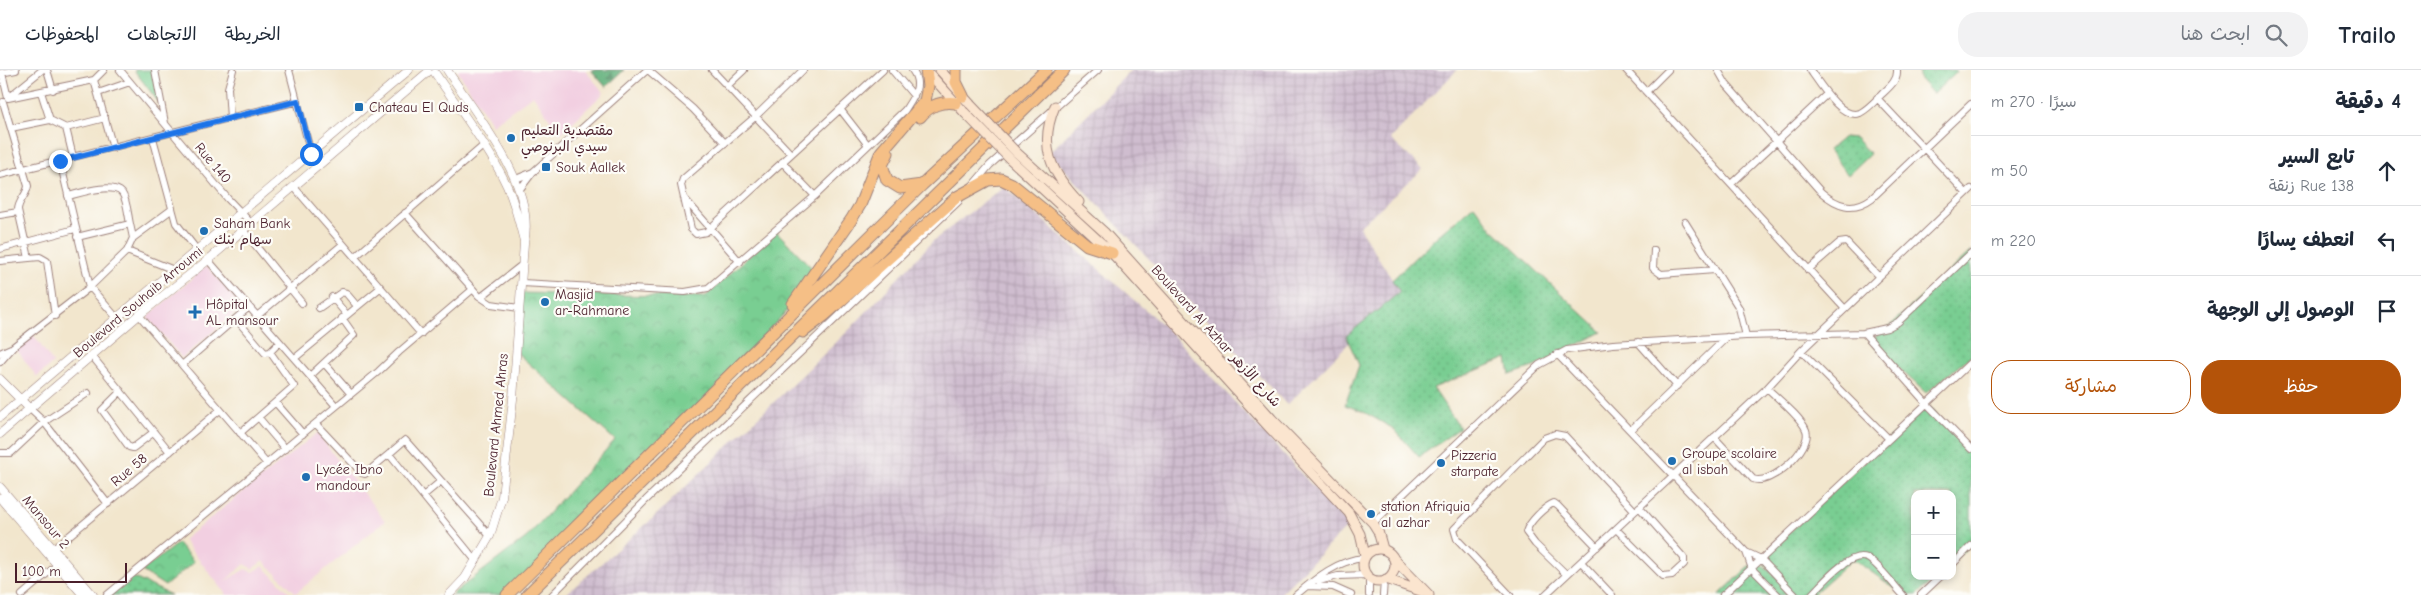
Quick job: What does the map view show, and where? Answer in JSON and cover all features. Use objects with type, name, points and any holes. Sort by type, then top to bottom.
[{"type":"highway","points":[[709,395],[796,301],[851,220],[881,152],[925,101],[928,86],[926,70]]},
{"type":"highway","points":[[922,185],[900,188],[893,186],[883,173],[884,158],[925,111],[939,103],[963,101],[956,82],[956,70]]},
{"type":"highway","points":[[1031,84],[1038,70]]},
{"type":"highway","points":[[507,595],[922,185],[1046,70]]},
{"type":"highway","points":[[527,595],[1064,70]]},
{"type":"highway","points":[[782,344],[825,315],[950,203],[988,180],[996,179],[1012,184],[1087,245],[1112,253]]},
{"type":"main road","points":[[926,70],[963,101],[965,113],[1012,155]]},
{"type":"main road","points":[[940,70],[963,101],[1012,155]]},
{"type":"main road","points":[[1055,106],[1049,123],[1047,141],[1050,159],[1057,176],[1115,240],[1132,264]]},
{"type":"main road","name":"Boulevard Al Azhar شارع الأزهر","points":[[1012,155],[1112,253],[1267,425],[1350,513],[1360,534],[1365,556]]},
{"type":"main road","name":"Boulevard Al Azhar شارع الأزهر","points":[[1012,155],[1104,232],[1272,419],[1373,523],[1378,531],[1383,549]]},
{"type":"main road","points":[[1394,559],[1394,568],[1385,579],[1379,581],[1368,576],[1362,567],[1365,556],[1373,550],[1383,549],[1394,559],[1429,595]]},
{"type":"main road","points":[[1385,579],[1408,585],[1429,595]]},
{"type":"street","points":[[16,70],[1,73],[4,102],[24,170],[28,191],[18,205],[18,212],[29,258]]},
{"type":"street","points":[[4,102],[42,70]]},
{"type":"street","points":[[47,70],[53,90]]},
{"type":"street","points":[[4,102],[94,80],[104,70]]},
{"type":"street","name":"Rue 140","points":[[120,70],[240,213],[251,223]]},
{"type":"street","points":[[155,70],[166,125]]},
{"type":"street","points":[[230,118],[228,88],[233,70]]},
{"type":"street","points":[[289,70],[311,154]]},
{"type":"street","name":"Boulevard Souhaib Arroumi","points":[[0,417],[20,398],[409,70]]},
{"type":"street","name":"Boulevard Ahmed Ahras","points":[[447,70],[480,118],[516,179],[527,216],[513,399],[502,497],[490,536],[465,578],[449,595]]},
{"type":"street","points":[[511,195],[520,189],[533,172],[648,70],[694,109],[725,143]]},
{"type":"street","points":[[712,70],[791,154]]},
{"type":"street","points":[[727,86],[744,70]]},
{"type":"street","points":[[804,70],[755,117],[683,179],[681,185],[693,232],[700,234],[711,227],[880,71]]},
{"type":"street","points":[[892,70],[914,96]]},
{"type":"street","points":[[522,283],[694,292],[708,288],[815,196],[905,110],[914,96],[919,82],[912,70]]},
{"type":"street","points":[[552,595],[646,500],[942,220],[990,165],[1098,70]]},
{"type":"street","points":[[1626,70],[1844,309]]},
{"type":"street","points":[[1646,92],[1668,70]]},
{"type":"street","points":[[1718,70],[1726,84],[1821,192],[1832,201],[1850,207],[1865,203],[1872,198],[1971,104]]},
{"type":"street","points":[[1810,70],[1841,108],[1853,114],[1862,112],[1878,98],[1896,79],[1897,70]]},
{"type":"street","name":"Boulevard Souhaib Arroumi","points":[[0,434],[432,71]]},
{"type":"street","name":"Boulevard Ahmed Ahras","points":[[432,71],[483,146],[506,184],[511,195],[524,243]]},
{"type":"street","points":[[94,80],[113,148]]},
{"type":"street","points":[[98,93],[130,82]]},
{"type":"street","points":[[41,92],[50,120]]},
{"type":"street","points":[[1731,184],[1775,141],[1828,94]]},
{"type":"street","points":[[1545,595],[1767,388],[1844,309],[1969,191],[1924,148],[1878,98]]},
{"type":"street","points":[[0,175],[298,101]]},
{"type":"street","points":[[840,109],[868,145]]},
{"type":"street","points":[[11,128],[50,120],[66,128],[104,118]]},
{"type":"street","points":[[66,128],[73,157]]},
{"type":"street","points":[[153,138],[171,210],[176,223],[196,250]]},
{"type":"street","points":[[355,257],[483,146]]},
{"type":"street","points":[[60,161],[90,287],[116,317]]},
{"type":"street","points":[[782,162],[815,196]]},
{"type":"street","points":[[506,184],[533,172]]},
{"type":"street","points":[[68,196],[110,187],[119,190],[123,194],[133,238]]},
{"type":"street","points":[[294,187],[421,334]]},
{"type":"street","points":[[684,198],[740,262]]},
{"type":"street","points":[[0,353],[14,346],[55,316],[90,287],[127,251],[133,238],[171,210]]},
{"type":"street","points":[[0,215],[18,212]]},
{"type":"street","points":[[405,213],[472,290],[491,304],[519,308]]},
{"type":"street","points":[[1685,222],[1739,308],[1746,336]]},
{"type":"street","points":[[77,237],[130,224]]},
{"type":"street","points":[[0,248],[75,228]]},
{"type":"street","points":[[243,230],[302,303]]},
{"type":"street","points":[[1808,270],[1839,243],[1846,242],[1878,277]]},
{"type":"street","points":[[257,316],[343,244]]},
{"type":"street","points":[[1654,250],[1653,268],[1661,274],[1715,270]]},
{"type":"street","points":[[127,251],[174,270]]},
{"type":"street","points":[[1373,523],[1539,365],[1557,354],[1576,348],[1638,342],[1746,336],[1864,333],[1887,328],[1898,322],[1971,253]]},
{"type":"street","points":[[0,261],[40,257],[47,261],[55,316]]},
{"type":"street","points":[[208,260],[336,406]]},
{"type":"street","points":[[481,297],[523,264]]},
{"type":"street","points":[[295,358],[380,288]]},
{"type":"street","points":[[107,595],[316,424],[472,290]]},
{"type":"street","points":[[319,308],[338,293],[346,293],[358,306]]},
{"type":"street","points":[[310,376],[354,335],[332,297]]},
{"type":"street","points":[[182,364],[237,320],[249,307]]},
{"type":"street","points":[[139,316],[266,464]]},
{"type":"street","points":[[237,320],[262,352],[270,352],[280,343]]},
{"type":"street","points":[[1864,333],[1927,404],[1971,448]]},
{"type":"street","points":[[1631,430],[1726,337]]},
{"type":"street","points":[[1638,342],[1678,386]]},
{"type":"street","points":[[0,362],[14,346]]},
{"type":"street","points":[[1801,351],[1889,439]]},
{"type":"street","points":[[240,433],[293,387],[294,384],[270,352]]},
{"type":"street","points":[[1557,354],[1746,552],[1761,559],[1795,595]]},
{"type":"street","points":[[92,356],[170,452]]},
{"type":"street","points":[[1724,595],[1971,362]]},
{"type":"street","points":[[324,363],[351,394]]},
{"type":"street","points":[[0,379],[44,422],[108,504]]},
{"type":"street","points":[[1714,438],[1757,481],[1768,479],[1782,469],[1805,446],[1807,433],[1803,425],[1767,388]]},
{"type":"street","points":[[120,391],[102,410],[130,447],[133,448],[138,445],[154,432]]},
{"type":"street","points":[[0,453],[11,453],[44,422],[88,393]]},
{"type":"street","points":[[276,403],[303,434]]},
{"type":"street","name":"Rue 58","points":[[52,550],[220,410]]},
{"type":"street","points":[[259,418],[285,449]]},
{"type":"street","points":[[316,424],[365,474],[405,440],[490,536]]},
{"type":"street","points":[[1510,595],[1457,539],[1454,528],[1544,438],[1555,434],[1565,436],[1684,558],[1684,564],[1672,576],[1663,576],[1616,529]]},
{"type":"street","points":[[389,454],[476,561]]},
{"type":"street","points":[[423,496],[442,481]]},
{"type":"street","name":"Mansour 2","points":[[0,487],[92,595]]},
{"type":"street","name":"Mansour 2","points":[[0,498],[83,595]]},
{"type":"street","points":[[1566,574],[1526,532],[1529,525],[1548,506],[1554,503],[1558,506],[1597,548]]},
{"type":"street","points":[[1956,561],[1971,546]]},
{"type":"street","points":[[1746,552],[1752,569],[1778,595]]},
{"type":"street","points":[[1296,595],[1346,560],[1365,556]]},
{"type":"street","points":[[1812,595],[1840,567],[1853,558],[1862,557],[1871,560],[1902,595]]},
{"type":"street","points":[[1581,562],[1612,595]]},
{"type":"street","points":[[22,595],[57,566]]},
{"type":"street","points":[[1308,585],[1338,576],[1368,576],[1369,595]]},
{"type":"street","points":[[1383,595],[1385,579]]},
{"type":"street","points":[[1922,595],[1937,580]]},
{"type":"street","points":[[115,595],[120,584]]},
{"type":"street","points":[[1308,585],[1333,587],[1351,595]]},
{"type":"shaded area","points":[[457,70],[585,70],[604,93],[560,134],[533,95],[492,125]]},
{"type":"shaded area","points":[[1131,70],[1457,70],[1390,139],[1423,169],[1359,227],[1400,292],[1287,405],[1049,153]]},
{"type":"shaded area","points":[[1004,186],[1166,328],[1349,525],[1279,595],[565,595],[652,519],[850,329],[933,241]]},
{"type":"shaded area","name":"Hôpital AL mansour","points":[[207,266],[242,307],[182,358],[147,317]]},
{"type":"shaded area","points":[[32,333],[53,363],[37,377],[14,346]]},
{"type":"shaded area","name":"Lycée Ibno mandour","points":[[317,433],[385,521],[296,593],[263,561],[252,569],[245,564],[224,582],[245,569],[253,572],[263,566],[292,595],[227,595],[183,540]]},
{"type":"green space","points":[[134,70],[152,70],[160,104]]},
{"type":"green space","points":[[591,70],[624,70],[606,87]]},
{"type":"green space","points":[[1919,70],[1955,70],[1956,72],[1933,94],[1919,78]]},
{"type":"green space","points":[[1844,137],[1855,138],[1870,154],[1848,175],[1828,150]]},
{"type":"green space","points":[[1474,205],[1492,229],[1602,332],[1539,365],[1510,375],[1507,358],[1433,388],[1460,428],[1419,457],[1394,429],[1362,411],[1345,405],[1359,365],[1346,336],[1400,292],[1392,280],[1435,238]]},
{"type":"green space","points":[[776,231],[816,272],[796,301],[709,395],[507,595],[451,595],[527,537],[615,440],[517,353],[521,293],[705,297]]},
{"type":"green space","points":[[1971,251],[1971,356],[1926,393],[1869,341],[1892,324]]},
{"type":"green space","points":[[1926,403],[1971,452],[1971,545],[1956,558],[1956,490],[1911,490],[1911,580],[1933,580],[1917,595],[1904,595],[1853,559],[1812,595],[1719,595],[1756,560],[1779,580],[1761,559]]},
{"type":"green space","points":[[178,543],[194,562],[165,586],[142,571]]},
{"type":"green space","points":[[130,576],[171,595],[107,595]]},
{"type":"place","name":"Chateau El Quds","points":[[359,107]]},
{"type":"place","name":"مقتصدية التعليم سيدي البرنوصي","points":[[511,138]]},
{"type":"place","name":"Souk Aallek","points":[[546,167]]},
{"type":"place","name":"Saham Bank سهام بنك","points":[[204,231]]},
{"type":"place","name":"Masjid ar-Rahmane","points":[[545,302]]},
{"type":"place","name":"Hôpital AL mansour","points":[[195,312]]},
{"type":"place","name":"Groupe scolaire al isbah","points":[[1672,461]]},
{"type":"place","name":"Pizzeria starpate","points":[[1441,463]]},
{"type":"place","name":"Lycée Ibno mandour","points":[[306,477]]},
{"type":"place","name":"station Afriquia al azhar","points":[[1371,514]]},
{"type":"route","points":[[60,161],[298,101],[311,154]]}]
